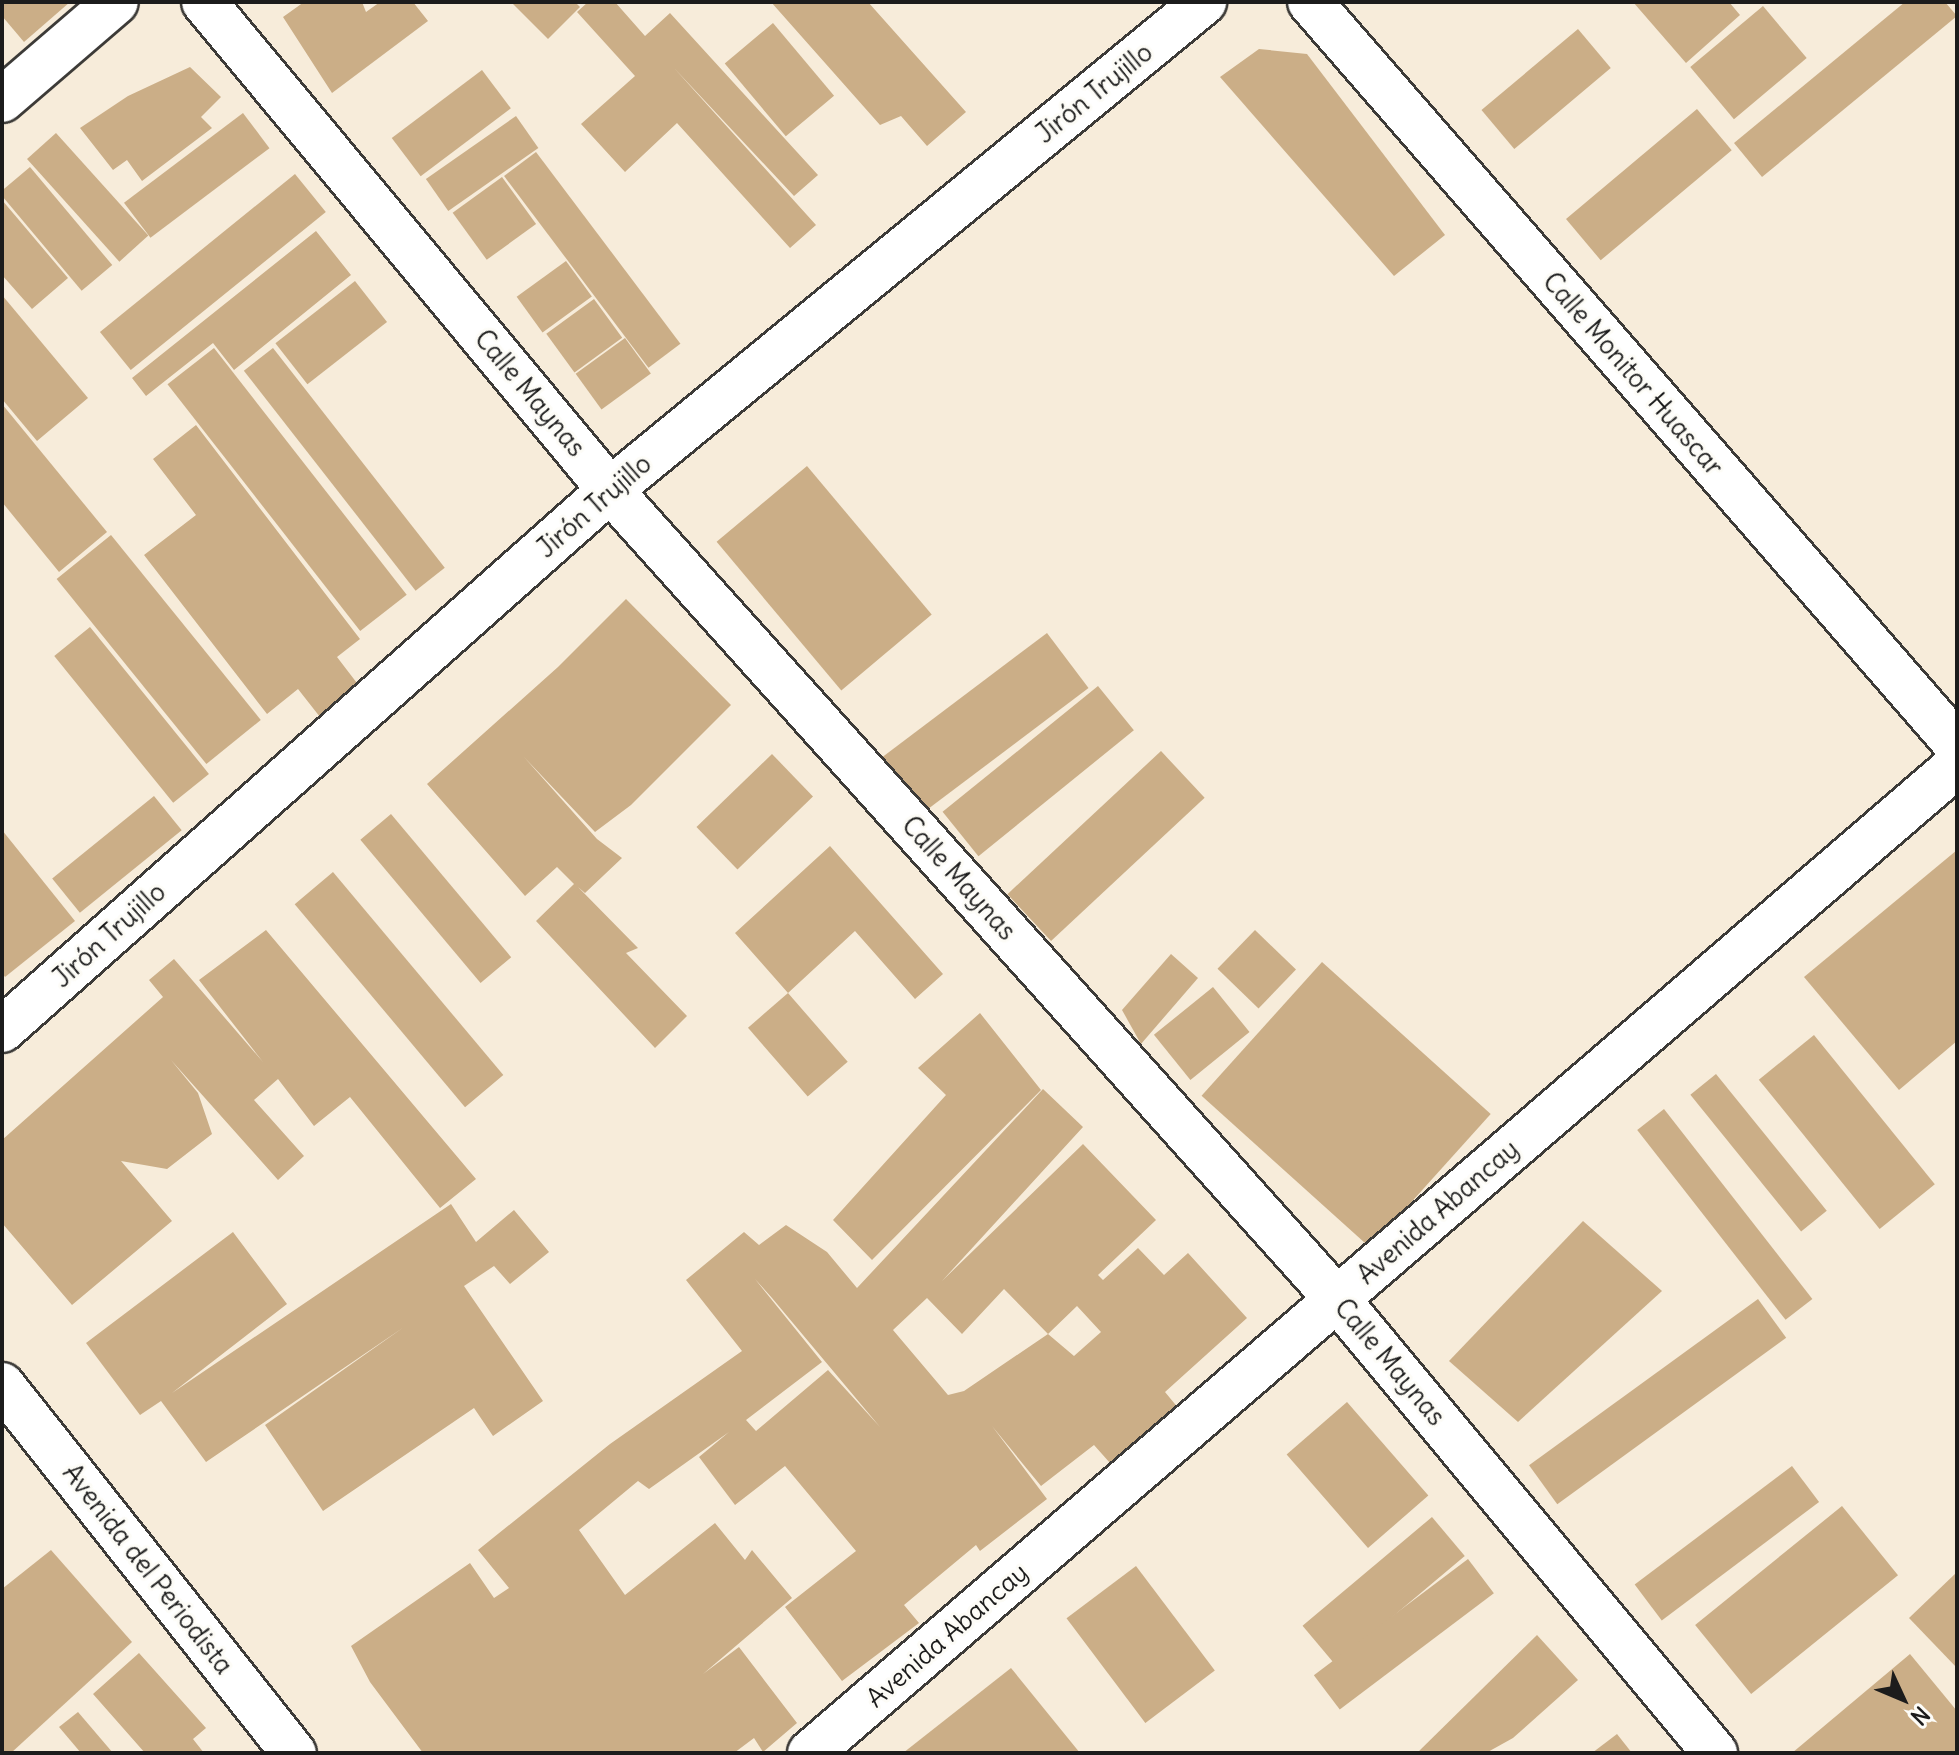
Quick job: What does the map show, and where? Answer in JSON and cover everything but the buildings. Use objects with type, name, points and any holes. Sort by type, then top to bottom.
[{"type":"street","points":[[2,100],[116,2]]},
{"type":"street","name":"Calle Maynas","points":[[204,2],[610,490],[1337,1299],[1715,1753]]},
{"type":"street","name":"Jirón Trujillo","points":[[2,1030],[610,490],[1204,2]]},
{"type":"street","name":"Calle Monitor Huascar","points":[[1310,2],[1957,745]]},
{"type":"street","name":"Avenida Abancay","points":[[810,1753],[1957,765]]},
{"type":"street","name":"Avenida del Periodista","points":[[2,1385],[294,1753]]}]
